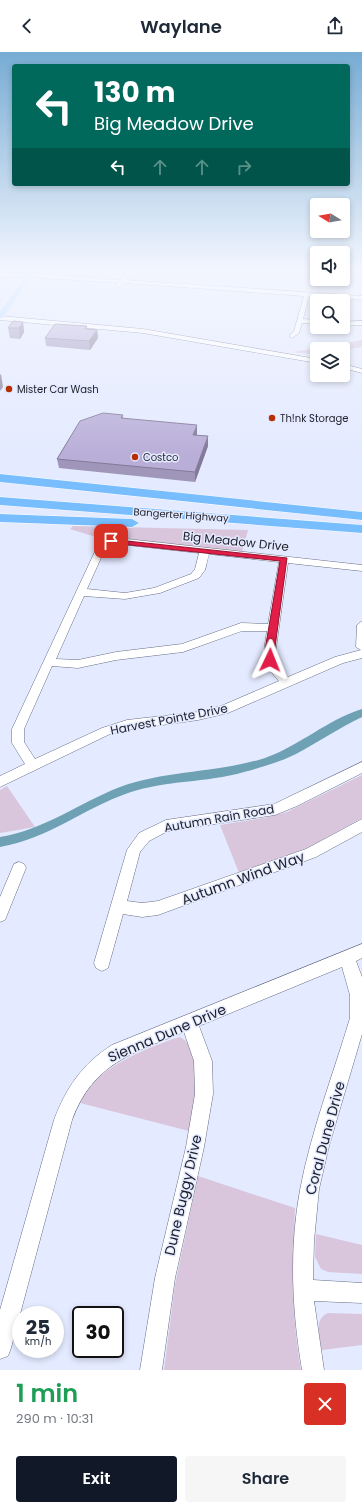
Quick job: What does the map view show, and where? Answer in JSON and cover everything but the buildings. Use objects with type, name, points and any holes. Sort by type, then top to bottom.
[{"type":"highway","points":[[0,478],[362,517]]},
{"type":"highway","name":"Bangerter Highway","points":[[0,494],[362,517]]},
{"type":"highway","name":"Bangerter Highway","points":[[0,501],[362,529]]},
{"type":"highway","points":[[0,518],[200,524],[362,534]]},
{"type":"street","points":[[152,333],[310,360]]},
{"type":"street","points":[[292,336],[296,333]]},
{"type":"street","points":[[350,367],[362,370]]},
{"type":"street","name":"Big Meadow Drive","points":[[80,592],[101,547],[108,542],[118,541],[362,568]]},
{"type":"street","points":[[32,766],[18,743],[17,733],[80,592],[125,596],[156,591],[195,576],[200,570],[205,550]]},
{"type":"street","points":[[284,559],[269,650],[270,660],[277,673],[287,683]]},
{"type":"street","points":[[362,625],[362,647]]},
{"type":"street","points":[[49,662],[78,664],[116,656],[183,648],[240,627],[272,628]]},
{"type":"street","name":"Harvest Pointe Drive","points":[[0,782],[116,728],[215,712],[344,658],[362,654]]},
{"type":"street","name":"Autumn Rain Road","points":[[102,964],[134,850],[140,841],[153,831],[171,825],[276,808],[292,802],[362,767]]},
{"type":"street","name":"Autumn Wind Way","points":[[118,907],[142,910],[158,908],[311,853],[362,825]]},
{"type":"street","points":[[0,915],[19,868]]},
{"type":"street","name":"Sienna Dune Drive","points":[[0,1348],[63,1120],[73,1095],[88,1074],[110,1056],[189,1022],[354,955]]},
{"type":"street","name":"Coral Dune Drive","points":[[313,1370],[306,1325],[303,1290],[303,1255],[309,1192],[315,1163],[358,1018],[359,1001],[354,955]]},
{"type":"street","name":"Dune Buggy Drive","points":[[151,1370],[165,1278],[196,1140],[204,1094],[203,1061],[189,1022]]},
{"type":"street","points":[[303,1290],[362,1293]]},
{"type":"shaded area","points":[[362,340],[362,347],[350,349],[350,342]]},
{"type":"shaded area","points":[[310,349],[310,354],[293,352]]},
{"type":"shaded area","points":[[73,526],[248,530],[242,552],[120,538],[108,535],[99,538],[70,529]]},
{"type":"shaded area","points":[[362,775],[362,818],[307,848],[239,873],[220,825],[264,818],[287,812]]},
{"type":"shaded area","points":[[7,786],[35,827],[0,833],[0,790]]},
{"type":"shaded area","points":[[180,1037],[189,1044],[194,1054],[196,1066],[196,1094],[189,1131],[80,1103],[93,1083],[117,1064],[147,1049]]},
{"type":"shaded area","points":[[198,1176],[295,1208],[293,1269],[294,1310],[301,1370],[164,1370],[175,1285]]},
{"type":"shaded area","points":[[316,1234],[362,1245],[362,1274],[328,1272],[321,1269],[315,1257]]},
{"type":"shaded area","points":[[328,1313],[362,1314],[362,1345],[322,1350],[319,1335],[319,1324],[323,1316]]},
{"type":"waterway","points":[[0,842],[33,834],[109,796],[137,786],[161,781],[227,772],[280,757],[350,718],[362,713]]},
{"type":"place","name":"Mister Car Wash","points":[[9,389]]},
{"type":"place","name":"Th!nk Storage","points":[[272,418]]},
{"type":"place","name":"Costco","points":[[135,457]]},
{"type":"route","points":[[111,541],[284,559],[269,650],[270,660]]}]
